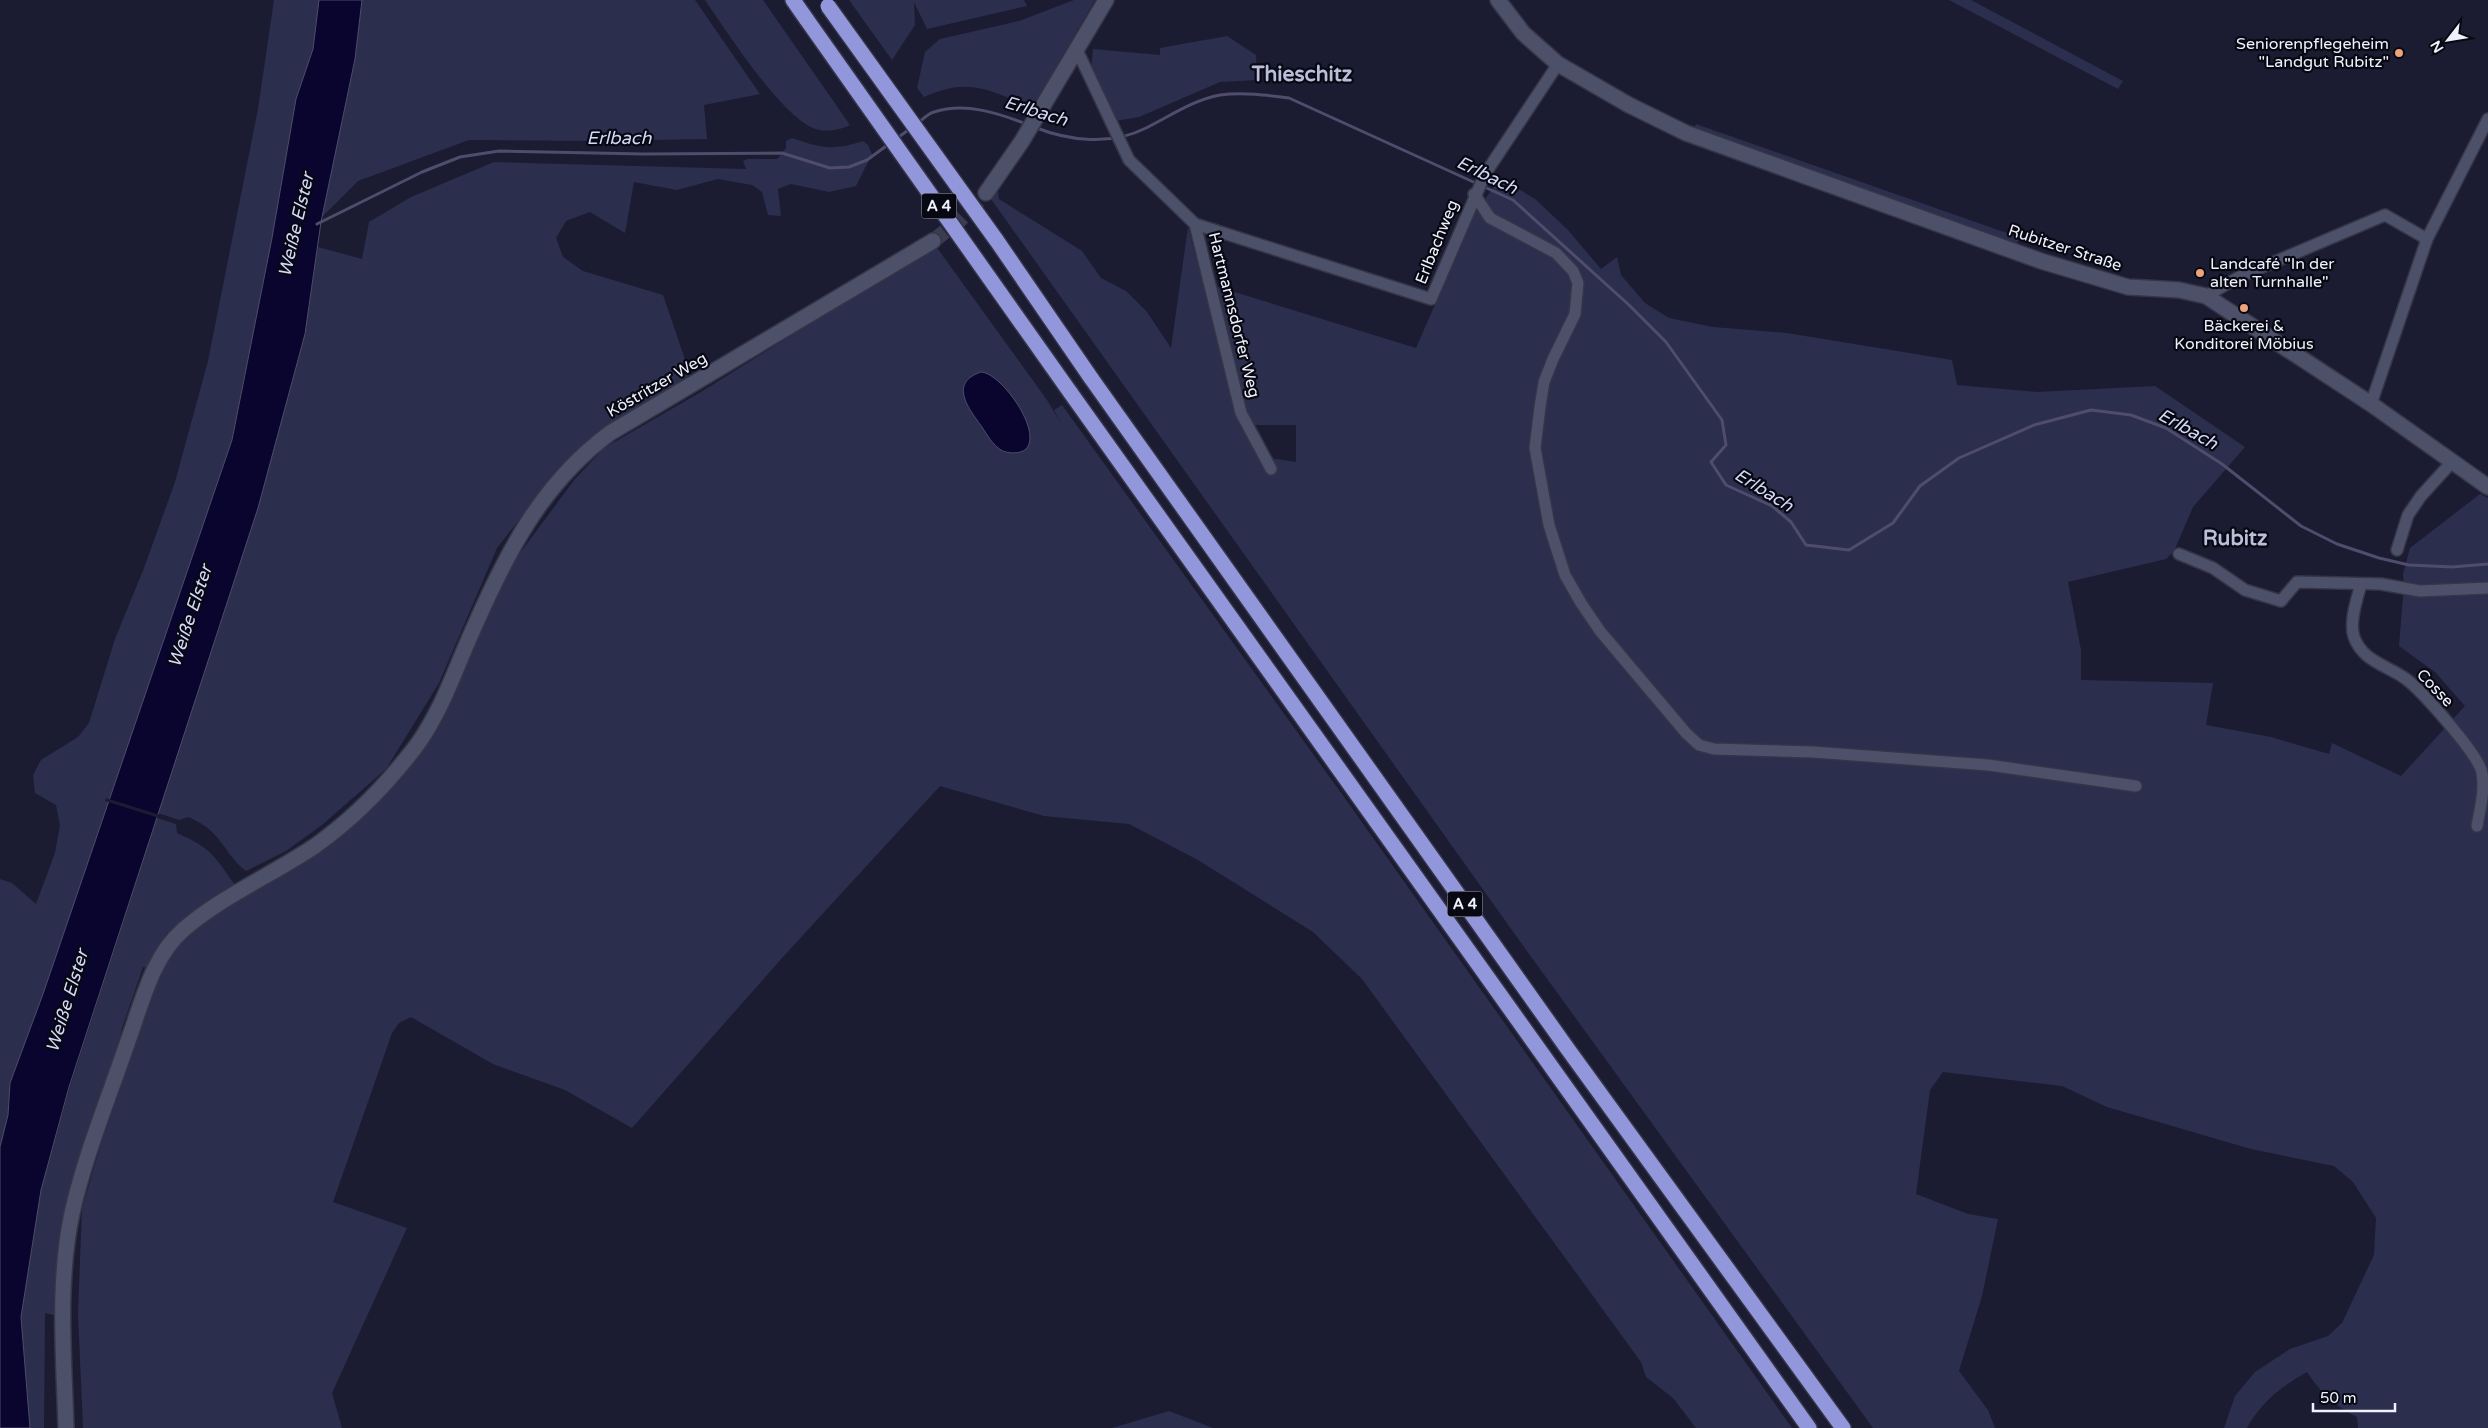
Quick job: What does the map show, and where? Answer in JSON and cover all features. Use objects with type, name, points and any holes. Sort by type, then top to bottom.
[{"type":"highway","name":"A 4","points":[[793,0],[1070,392],[1810,1428]]},
{"type":"highway","name":"A 4","points":[[826,3],[997,241],[1091,378],[1567,1048],[1843,1428]]},
{"type":"main road","points":[[986,193],[1022,140],[1106,0]]},
{"type":"main road","name":"Rubitzer Straße","points":[[1498,0],[1523,33],[1558,64],[1629,105],[1686,133],[2041,261],[2128,287],[2179,290],[2206,296]]},
{"type":"main road","name":"Köstritzer Weg","points":[[66,1428],[63,1302],[72,1212],[148,987],[160,958],[170,943],[198,918],[316,845],[342,824],[395,772],[418,742],[437,711],[508,555],[528,520],[585,451],[610,433],[933,241]]},
{"type":"main road","points":[[2206,296],[2371,404],[2450,463],[2488,488]]},
{"type":"street","name":"Hartmannsdorfer Weg","points":[[1077,50],[1129,160],[1195,224],[1241,413],[1271,469]]},
{"type":"street","name":"Erlbachweg","points":[[1195,224],[1432,299],[1476,191],[1485,174],[1558,64]]},
{"type":"street","points":[[2371,404],[2427,239],[2488,118]]},
{"type":"street","points":[[1476,191],[1490,218],[1556,253],[1573,272],[1578,283],[1575,314],[1553,358],[1544,382],[1536,448],[1557,555],[1565,576],[1600,631],[1686,733],[1699,744],[1714,749],[1832,754],[1988,765],[2136,786]]},
{"type":"street","points":[[2206,296],[2239,277],[2385,215],[2427,239]]},
{"type":"street","points":[[2397,550],[2408,515],[2421,496],[2450,463]]},
{"type":"street","points":[[2179,554],[2213,568],[2245,590],[2280,601],[2297,582],[2381,584],[2420,591],[2488,588]]},
{"type":"street","name":"Cosse","points":[[2361,584],[2354,618],[2354,635],[2360,649],[2372,660],[2406,679],[2429,700],[2472,754],[2482,771],[2483,790],[2478,826]]},
{"type":"shaded area","points":[[274,0],[319,0],[313,49],[296,99],[272,238],[232,440],[43,994],[10,1083],[8,1115],[0,1147],[0,879],[12,883],[36,904],[55,853],[60,825],[56,805],[35,793],[33,775],[41,760],[78,737],[89,723],[115,639],[144,568],[175,482],[208,361],[258,109]]},
{"type":"shaded area","points":[[362,0],[695,0],[760,94],[704,105],[707,139],[594,141],[469,140],[358,181],[322,217],[355,59]]},
{"type":"shaded area","points":[[705,0],[763,0],[850,125],[827,131],[813,128],[799,120],[754,70]]},
{"type":"shaded area","points":[[849,0],[1024,0],[1027,6],[927,29],[914,2],[915,25],[892,60]]},
{"type":"shaded area","points":[[1074,0],[1095,0],[1033,107],[979,88],[955,87],[924,97],[917,88],[925,52],[940,39],[1019,21]]},
{"type":"shaded area","points":[[1949,0],[1971,0],[2123,81],[2118,89]]},
{"type":"shaded area","points":[[1227,36],[1256,55],[1257,80],[1220,82],[1139,117],[1115,121],[1091,72],[1093,49],[1160,55],[1160,48]]},
{"type":"shaded area","points":[[1696,124],[2021,238],[2007,255],[1686,141]]},
{"type":"shaded area","points":[[792,138],[827,147],[843,146],[863,141],[868,145],[872,154],[856,186],[829,192],[791,184],[778,189],[781,216],[768,215],[762,192],[752,185],[718,179],[677,190],[634,182],[625,233],[590,212],[566,221],[556,238],[563,257],[583,271],[663,295],[691,377],[586,441],[562,466],[497,548],[439,683],[386,769],[322,825],[286,851],[246,871],[233,859],[215,835],[203,825],[189,817],[179,820],[158,813],[258,508],[305,334],[318,247],[362,259],[369,222],[411,197],[494,162],[746,169],[743,161],[748,159],[777,159],[786,148],[786,141]]},
{"type":"shaded area","points":[[1500,178],[1535,199],[1568,230],[1601,269],[1617,257],[1621,275],[1645,303],[1669,318],[1713,327],[1787,333],[1952,360],[1957,385],[2037,392],[2155,386],[2245,447],[2193,507],[2174,551],[2166,559],[2068,582],[2081,650],[2081,680],[2213,683],[2206,725],[2271,737],[2329,754],[2332,743],[2401,776],[2465,706],[2435,672],[2399,646],[2404,585],[2403,574],[2410,548],[2480,494],[2488,498],[2488,1428],[2358,1428],[2357,1417],[2342,1409],[2329,1398],[2307,1372],[2273,1395],[2259,1410],[2247,1428],[2224,1428],[2235,1396],[2255,1372],[2290,1349],[2328,1336],[2342,1323],[2374,1255],[2376,1218],[2353,1182],[2334,1166],[2251,1149],[2107,1107],[2062,1086],[1943,1072],[1930,1090],[1916,1194],[1968,1214],[1998,1219],[1982,1296],[1959,1371],[1988,1410],[1995,1428],[1873,1428],[1519,940],[991,199],[998,191],[999,199],[1082,251],[1101,278],[1126,291],[1147,312],[1171,348],[1188,227],[1238,414],[1270,458],[1296,462],[1296,425],[1254,425],[1245,411],[1215,286],[1416,348],[1474,215]]},
{"type":"shaded area","points":[[935,245],[1047,400],[1062,425],[1054,410],[1062,405],[1344,797],[1792,1428],[1696,1428],[1673,1398],[1646,1377],[1641,1362],[1362,979],[1313,932],[1198,860],[1129,824],[1044,816],[940,786],[782,958],[632,1128],[565,1090],[493,1064],[411,1017],[399,1023],[392,1033],[333,1202],[407,1228],[332,1393],[342,1428],[83,1428],[78,1313],[82,1209],[101,1144],[164,964],[185,937],[224,909],[307,860],[395,782],[476,636],[511,565],[575,479],[604,448],[701,392]]},
{"type":"shaded area","points":[[157,818],[176,824],[177,833],[211,853],[235,885],[167,933],[148,968],[143,967],[122,1028],[113,1072],[98,1117],[57,1316],[45,1313],[44,1428],[30,1428],[21,1317],[41,1190],[70,1087]]},
{"type":"shaded area","points":[[1169,1411],[1213,1428],[1112,1428]]},
{"type":"water","name":"Weiße Elster","points":[[319,0],[362,0],[355,59],[321,222],[305,334],[258,508],[69,1087],[41,1190],[21,1317],[30,1428],[0,1428],[0,1147],[8,1115],[10,1083],[43,994],[232,440],[272,238],[296,99],[313,49]]},
{"type":"water","points":[[981,372],[999,382],[1009,392],[1025,417],[1030,441],[1024,451],[1010,453],[998,448],[967,405],[963,389],[965,383],[971,377]]},
{"type":"pier","points":[[106,798],[160,815],[159,818],[105,801]]},
{"type":"waterway","name":"Erlbach","points":[[1034,127],[1061,136],[1090,140],[1104,139],[1133,134],[1191,104],[1210,97],[1245,94],[1289,98],[1513,200],[1629,305],[1666,342],[1722,420],[1726,445],[1711,462],[1726,485],[1772,506],[1791,522],[1806,545],[1849,550],[1893,523],[1920,486],[1959,458],[2034,425],[2091,410],[2131,415],[2166,428],[2222,464],[2301,526],[2337,544],[2379,558],[2409,565],[2452,567],[2488,564]]},
{"type":"waterway","name":"Erlbach","points":[[918,123],[932,113],[958,108],[981,110],[1026,124]]},
{"type":"waterway","name":"Erlbach","points":[[896,139],[911,128]]},
{"type":"waterway","name":"Erlbach","points":[[317,224],[422,172],[460,157],[499,151],[643,154],[782,153],[830,168],[849,167],[867,160],[889,144]]},
{"type":"tunnel","points":[[933,241],[960,220],[986,193]]},
{"type":"place","name":"Seniorenpflegeheim \"Landgut Rubitz\"","points":[[2399,53]]},
{"type":"place","name":"Landcafé \"In der alten Turnhalle\"","points":[[2200,273]]},
{"type":"place","name":"Bäckerei & Konditorei Möbius","points":[[2244,308]]},
{"type":"district","name":"Thieschitz","points":[[1302,74]]},
{"type":"district","name":"Rubitz","points":[[2235,538]]}]
